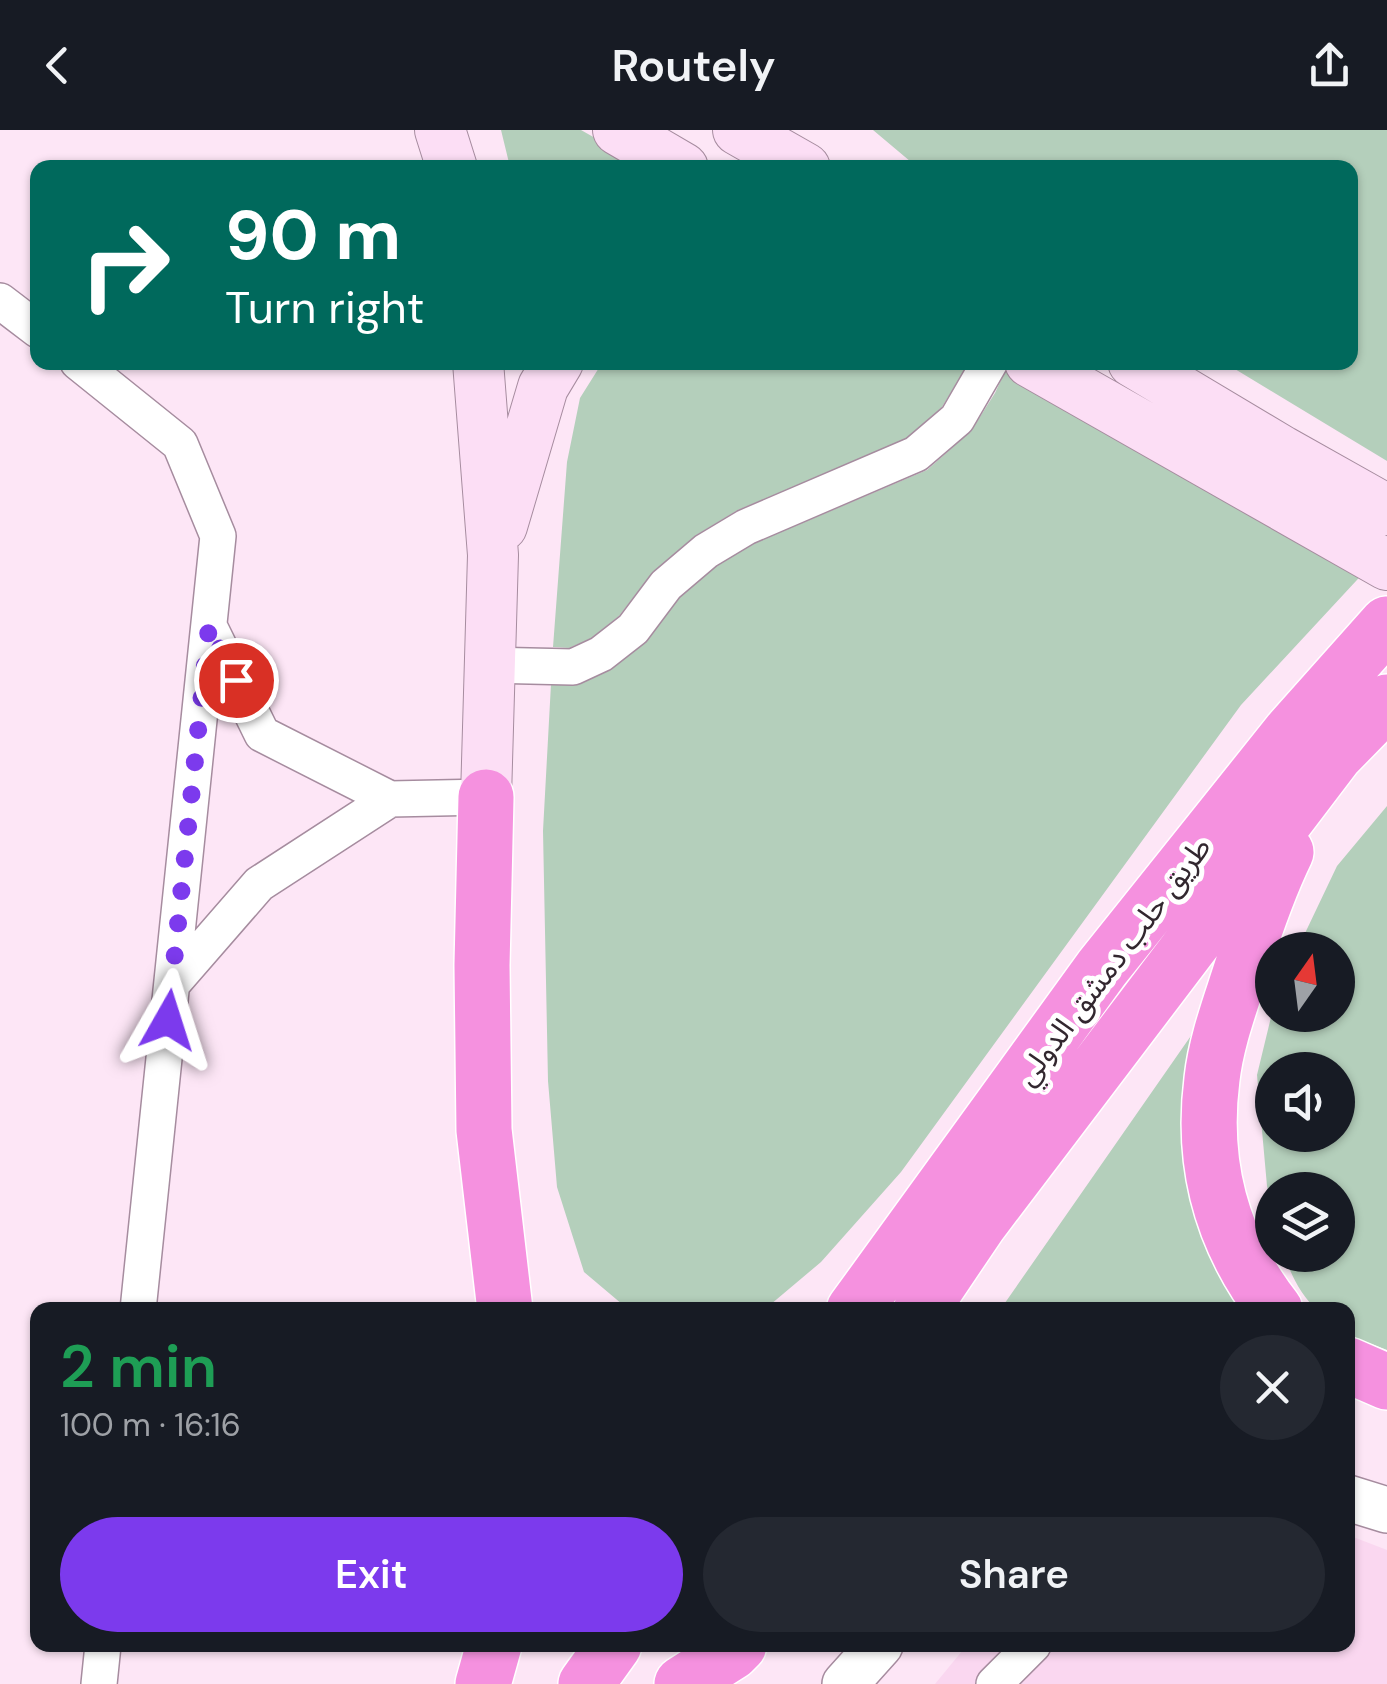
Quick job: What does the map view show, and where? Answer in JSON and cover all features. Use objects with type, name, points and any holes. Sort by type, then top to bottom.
[{"type":"highway","name":"طريق حلب دمشق الدولي","points":[[860,1302],[1102,968],[1290,733],[1387,624]]},
{"type":"highway","name":"طريق حلب دمشق الدولي","points":[[926,1302],[980,1224],[1335,756],[1387,702]]},
{"type":"highway","points":[[1269,1302],[1254,1282],[1222,1212],[1213,1178],[1212,1079],[1222,1030],[1256,924],[1286,852],[1335,756]]},
{"type":"highway","points":[[486,797],[484,1130],[504,1302]]},
{"type":"highway","points":[[495,1227],[537,1302]]},
{"type":"highway","points":[[836,1302],[912,1230]]},
{"type":"highway","points":[[1355,1368],[1387,1383]]},
{"type":"highway","points":[[1355,1385],[1387,1383]]},
{"type":"highway","points":[[483,1684],[492,1652]]},
{"type":"highway","points":[[586,1684],[609,1652]]},
{"type":"highway","points":[[666,1684],[687,1652]]},
{"type":"highway","points":[[682,1684],[732,1652]]},
{"type":"main road","points":[[440,130],[449,160]]},
{"type":"main road","points":[[618,130],[670,160]]},
{"type":"main road","points":[[738,130],[792,160]]},
{"type":"main road","points":[[784,130],[802,160]]},
{"type":"main road","points":[[479,370],[493,555],[486,797]]},
{"type":"main road","points":[[493,555],[544,386],[553,370]]},
{"type":"main road","points":[[1047,370],[1270,472],[1387,510]]},
{"type":"main road","points":[[1143,370],[1387,565]]},
{"type":"street","points":[[0,300],[30,324]]},
{"type":"street","points":[[88,370],[180,444],[218,536],[139,1302]]},
{"type":"street","points":[[490,665],[573,666],[601,654],[633,629],[666,585],[706,551],[746,527],[916,454],[957,420],[985,370]]},
{"type":"street","points":[[209,626],[262,734],[390,799],[486,797]]},
{"type":"street","points":[[172,984],[260,884],[390,799]]},
{"type":"street","points":[[1355,1500],[1387,1510]]},
{"type":"street","points":[[98,1684],[102,1652]]},
{"type":"street","points":[[845,1684],[874,1652]]},
{"type":"street","points":[[994,1684],[1026,1652]]},
{"type":"shaded area","points":[[1355,1538],[1387,1550],[1387,1684],[935,1684],[961,1652],[1355,1652]]},
{"type":"green space","points":[[501,130],[581,130],[634,160],[508,160]]},
{"type":"green space","points":[[873,130],[1387,130],[1387,461],[1237,370],[1358,370],[1358,160],[909,160]]},
{"type":"green space","points":[[598,370],[965,370],[942,407],[907,439],[738,510],[695,536],[653,572],[619,616],[592,638],[569,648],[553,647],[567,462],[580,398]]},
{"type":"green space","points":[[1008,370],[1369,567],[1241,705],[901,1172],[821,1262],[774,1302],[620,1302],[584,1272],[557,1187],[548,1081],[543,831],[551,684],[576,685],[611,669],[646,642],[680,597],[717,565],[755,543],[927,470],[971,431]]},
{"type":"green space","points":[[1387,806],[1387,1350],[1355,1338],[1355,1302],[1310,1302],[1291,1272],[1355,1272],[1355,1172],[1266,1172],[1264,1152],[1355,1152],[1355,1052],[1263,1052],[1267,1032],[1355,1032],[1355,932],[1306,932],[1337,866]]},
{"type":"green space","points":[[1234,974],[1211,1071],[1261,1302],[1006,1302]]},
{"type":"route","points":[[168,1020],[209,626],[236,680]]}]
